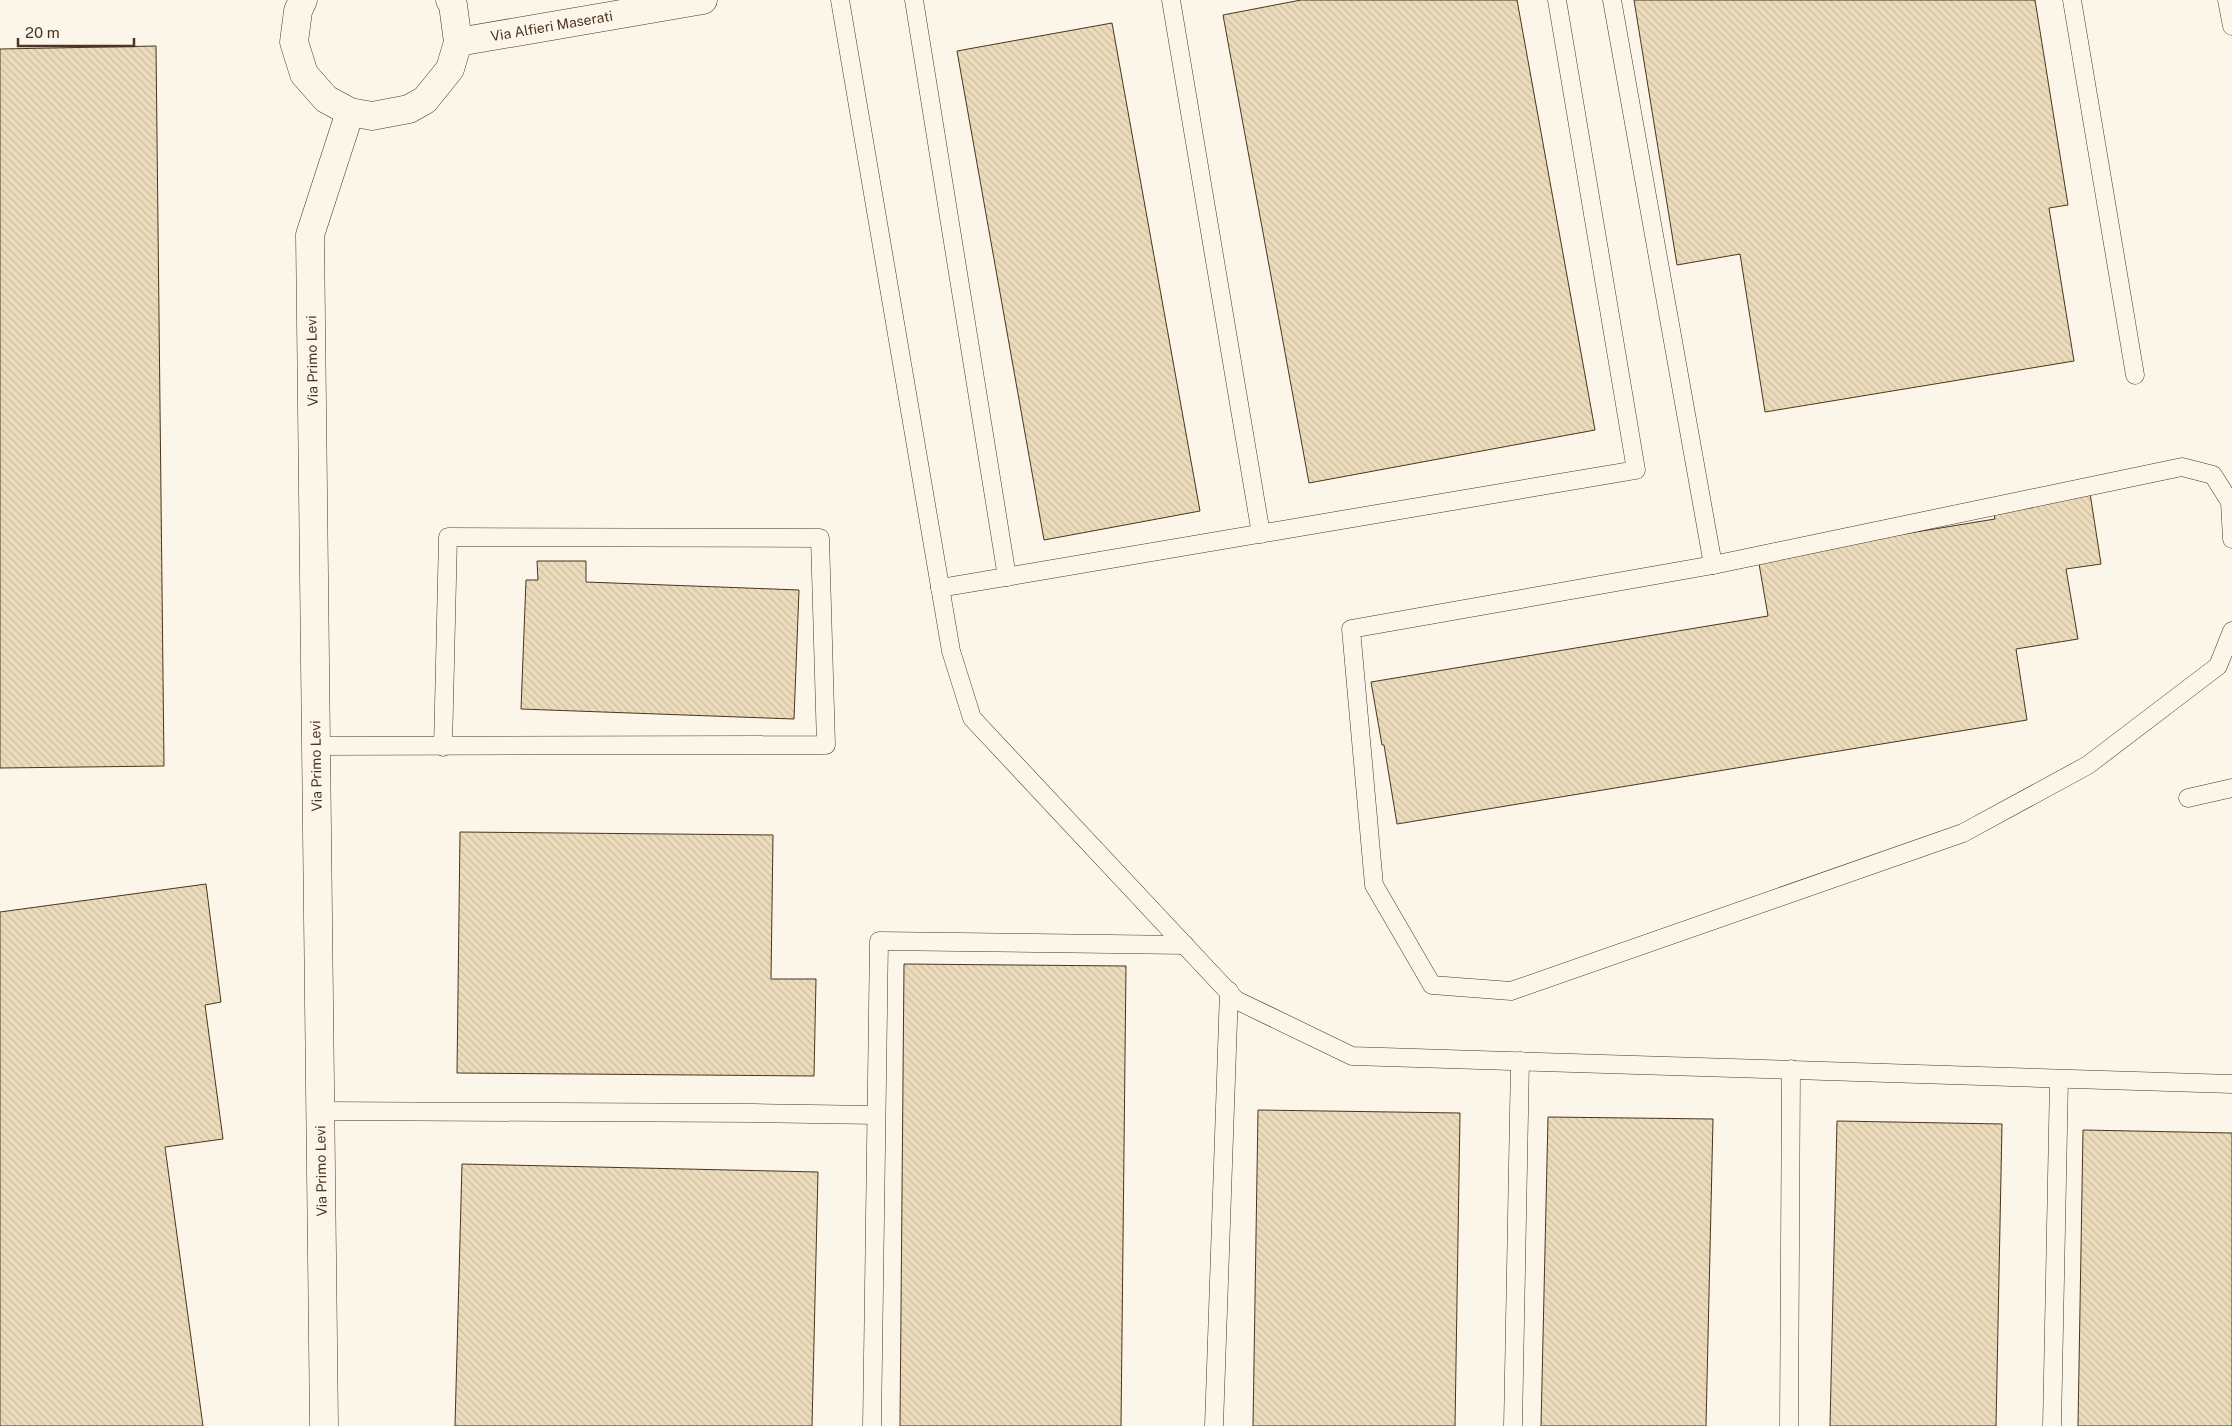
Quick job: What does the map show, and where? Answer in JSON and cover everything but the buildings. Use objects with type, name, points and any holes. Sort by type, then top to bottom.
[{"type":"street","points":[[303,0],[298,11],[294,42],[304,74],[326,99],[350,112],[372,116],[409,109],[425,100],[450,68],[458,42],[453,5],[450,0]]},
{"type":"street","name":"Via Alfieri Maserati","points":[[458,42],[703,0]]},
{"type":"street","name":"Via Primo Levi","points":[[324,1426],[310,235],[350,112]]},
{"type":"lane","points":[[840,0],[951,651],[972,718],[1236,1000],[1352,1056],[2232,1084]]},
{"type":"lane","points":[[914,0],[1007,577]]},
{"type":"lane","points":[[1171,0],[1261,534]]},
{"type":"lane","points":[[940,588],[1636,470],[1557,0]]},
{"type":"lane","points":[[1612,0],[1713,565]]},
{"type":"lane","points":[[2072,0],[2135,375]]},
{"type":"lane","points":[[2227,0],[2232,26]]},
{"type":"lane","points":[[2232,539],[2230,502],[2213,475],[2182,467],[1713,565],[1351,629],[1374,885],[1432,985],[1511,991],[1963,833],[2088,765],[2218,666],[2232,631]]},
{"type":"lane","points":[[316,746],[443,747],[826,745],[820,538],[448,537],[443,747]]},
{"type":"lane","points":[[2188,798],[2232,788]]},
{"type":"lane","points":[[872,1426],[879,941],[1185,945]]},
{"type":"lane","points":[[1214,1426],[1229,991]]},
{"type":"lane","points":[[1513,1426],[1520,1061]]},
{"type":"lane","points":[[1789,1426],[1791,1069]]},
{"type":"lane","points":[[2052,1426],[2059,1079]]},
{"type":"lane","points":[[320,1111],[876,1115]]}]
